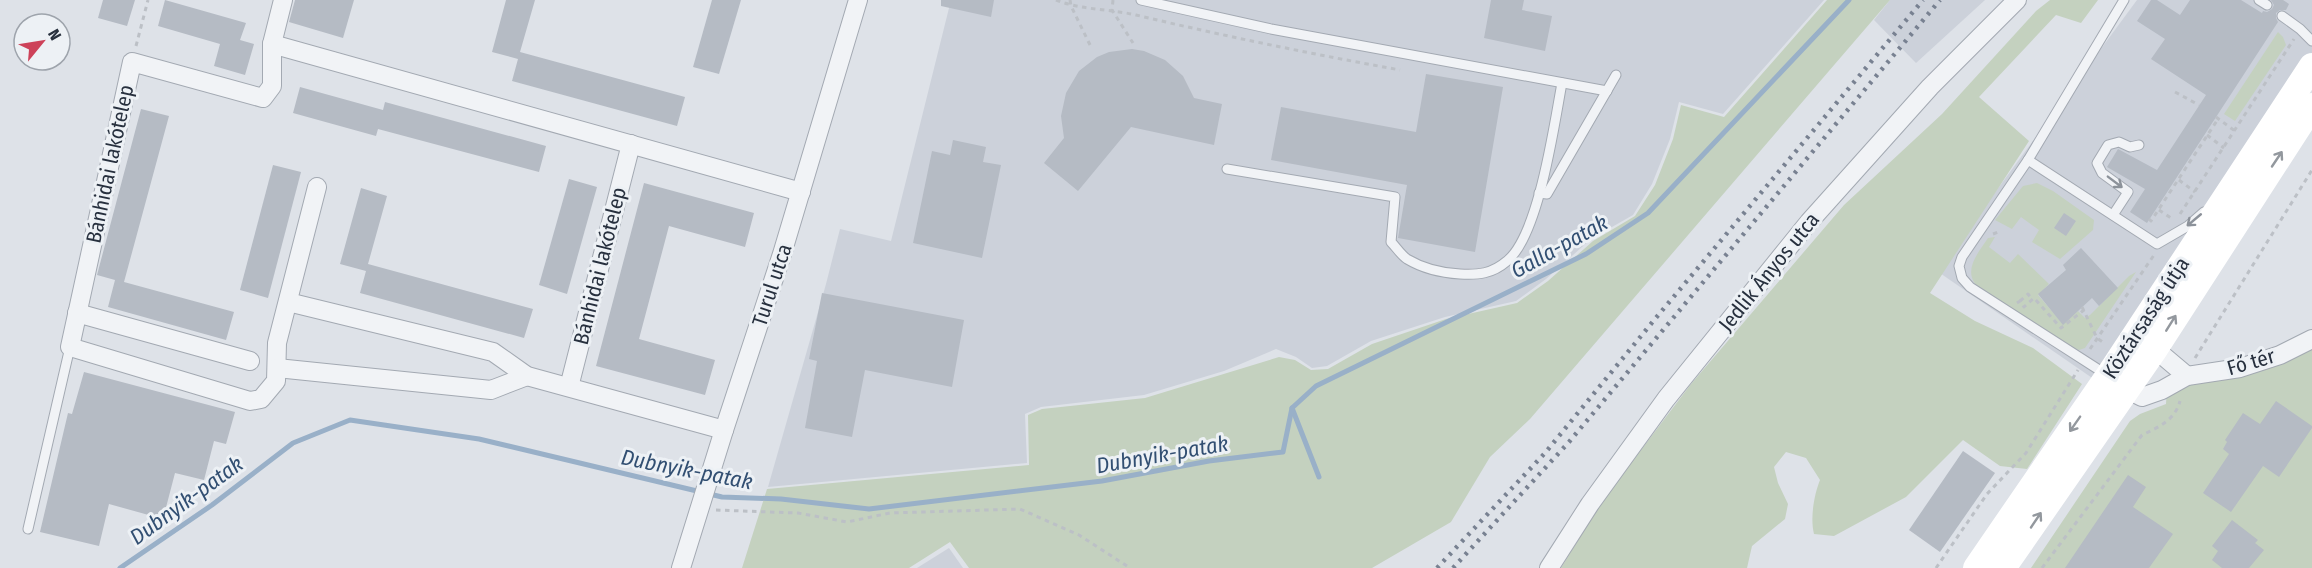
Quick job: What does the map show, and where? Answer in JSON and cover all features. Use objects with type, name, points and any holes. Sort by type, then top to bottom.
[{"type":"street","name":"Bánhidai lakótelep","points":[[70,348],[132,62],[262,98],[272,86],[272,44],[283,0]]},
{"type":"street","name":"Turul utca","points":[[681,568],[801,192],[858,0]]},
{"type":"street","name":"Jedlik Ányos utca","points":[[1550,568],[1554,557],[1590,504],[1666,399],[1809,222],[1930,87],[2017,0]]},
{"type":"street","points":[[272,44],[801,192]]},
{"type":"street","name":"Köztársaság útja","points":[[2002,568],[2117,382],[2228,191],[2312,66]]},
{"type":"street","name":"Köztársaság útja","points":[[1976,568],[2117,382],[2155,349],[2312,106]]},
{"type":"street","name":"Bánhidai lakótelep","points":[[569,387],[631,144]]},
{"type":"street","points":[[70,348],[250,401],[261,399],[276,381],[277,344],[317,186]]},
{"type":"street","points":[[288,302],[493,352],[527,376],[724,430]]},
{"type":"street","points":[[78,313],[250,361]]},
{"type":"street","name":"Fő tér","points":[[2117,382],[2142,397],[2187,376],[2240,368],[2280,355],[2312,339]]},
{"type":"street","points":[[2155,349],[2187,376]]},
{"type":"street","points":[[277,368],[491,390],[527,376]]},
{"type":"lane","points":[[1141,0],[1271,29],[1607,91]]},
{"type":"lane","points":[[2117,382],[1981,295],[1962,278],[1959,266],[1962,257],[2028,160],[2124,0]]},
{"type":"lane","points":[[2282,16],[2312,41]]},
{"type":"lane","points":[[1539,193],[1547,194],[1616,75]]},
{"type":"lane","points":[[1227,169],[1395,197],[1391,242],[1406,258],[1445,273],[1489,273],[1509,260],[1533,218],[1562,83]]},
{"type":"lane","points":[[2112,215],[2128,192],[2102,173],[2097,163],[2108,145],[2119,142],[2130,147],[2139,145]]},
{"type":"lane","points":[[2028,160],[2112,215],[2161,241],[2188,226],[2228,191]]},
{"type":"lane","points":[[28,529],[70,348]]},
{"type":"path","points":[[132,62],[148,0]]},
{"type":"path","points":[[1056,0],[1071,6],[1112,10],[1268,46],[1400,70]]},
{"type":"path","points":[[1070,0],[1092,49]]},
{"type":"path","points":[[1113,0],[1112,10],[1133,43]]},
{"type":"path","points":[[2159,210],[2176,221],[2300,29]]},
{"type":"path","points":[[2175,92],[2199,105]]},
{"type":"path","points":[[2149,219],[2151,221],[2159,210],[2217,118],[2235,131]]},
{"type":"path","points":[[2207,135],[2224,148]]},
{"type":"path","points":[[2179,180],[2195,192]]},
{"type":"path","points":[[1936,568],[1987,494],[2026,453],[2097,338],[2161,241]]},
{"type":"path","points":[[2015,306],[2028,294],[2061,328],[2083,308],[2097,338]]},
{"type":"path","points":[[2020,301],[2024,307],[2032,299]]},
{"type":"path","points":[[701,505],[730,510],[798,513],[847,522],[890,513],[1020,509],[1079,535],[1130,568]]},
{"type":"shaded area","points":[[951,0],[1824,0],[1723,114],[1679,102],[1670,139],[1652,184],[1633,215],[1591,239],[1546,279],[1516,301],[1445,317],[1371,341],[1327,366],[1312,368],[1296,357],[1276,349],[1224,371],[1144,395],[1041,407],[1025,414],[1027,463],[768,487],[840,229],[891,241]]},
{"type":"shaded area","points":[[1890,0],[1985,0],[1916,63],[1874,20]]},
{"type":"shaded area","points":[[2137,0],[2312,0],[2312,85],[2127,402],[1937,271]]},
{"type":"shaded area","points":[[949,548],[963,568],[917,568]]},
{"type":"green space","points":[[1827,0],[1890,0],[1530,419],[1490,457],[1451,522],[1372,568],[969,568],[950,542],[909,568],[742,568],[767,489],[1029,465],[1028,415],[1042,409],[1145,398],[1279,357],[1295,360],[1311,370],[1328,369],[1372,344],[1446,319],[1517,303],[1548,281],[1593,241],[1635,216],[1655,185],[1673,139],[1681,105],[1724,117]]},
{"type":"green space","points":[[2050,0],[2098,0],[2081,23],[2056,15],[1979,97],[2029,141],[1930,293],[1975,321],[2033,348],[2082,384],[2027,469],[2000,466],[1963,440],[1906,497],[1834,536],[1814,534],[1813,507],[1820,480],[1806,458],[1786,452],[1774,467],[1778,483],[1788,504],[1785,519],[1752,546],[1747,568],[1561,568],[1600,504],[1691,384],[1844,205],[1942,114],[2036,11]]},
{"type":"green space","points":[[2278,32],[2286,45],[2235,121],[2224,114]]},
{"type":"green space","points":[[2037,183],[2053,191],[2094,220],[2093,230],[2060,259],[2032,242],[2039,230],[2021,217],[2012,229],[1995,220],[2023,186]]},
{"type":"green space","points":[[1995,237],[1989,247],[2010,263],[2018,254],[2049,284],[2038,295],[2063,324],[2078,311],[2085,318],[2090,315],[2129,276],[2136,272],[2085,348],[2079,350],[2071,348],[1976,285],[1971,273],[1974,261],[1988,238]]},
{"type":"green space","points":[[2312,339],[2312,568],[2031,568],[2130,421],[2140,414],[2166,404],[2167,387]]},
{"type":"building","points":[[103,0],[135,0],[127,26],[98,18]]},
{"type":"building","points":[[165,0],[246,23],[240,40],[254,44],[245,75],[214,66],[220,44],[158,26]]},
{"type":"building","points":[[295,0],[354,0],[343,38],[289,22]]},
{"type":"building","points":[[506,0],[535,0],[520,52],[685,97],[677,126],[512,81],[518,59],[492,52]]},
{"type":"building","points":[[712,0],[741,0],[719,74],[693,67]]},
{"type":"building","points":[[941,0],[994,0],[991,17],[941,6]]},
{"type":"building","points":[[1491,0],[1524,0],[1522,10],[1552,16],[1545,51],[1484,38]]},
{"type":"building","points":[[2151,0],[2157,0],[2180,15],[2190,0],[2241,0],[2262,13],[2272,9],[2274,5],[2271,0],[2283,0],[2289,4],[2286,10],[2276,13],[2278,22],[2147,223],[2130,212],[2145,189],[2107,167],[2118,149],[2157,170],[2206,95],[2151,59],[2165,39],[2137,21]]},
{"type":"building","points":[[1132,49],[1144,51],[1165,60],[1183,76],[1194,98],[1222,104],[1214,145],[1131,127],[1078,191],[1044,163],[1064,138],[1061,116],[1066,93],[1079,71],[1097,57],[1109,52]]},
{"type":"building","points":[[1426,74],[1503,87],[1475,252],[1398,238],[1407,185],[1271,160],[1281,107],[1416,132]]},
{"type":"building","points":[[300,87],[383,110],[385,102],[546,146],[539,172],[378,129],[376,136],[293,113]]},
{"type":"building","points":[[141,109],[169,116],[124,282],[234,312],[226,340],[108,307],[115,280],[97,275]]},
{"type":"building","points":[[953,140],[986,147],[983,162],[1001,165],[982,258],[913,243],[932,151],[950,155]]},
{"type":"building","points":[[273,165],[301,172],[268,298],[240,290]]},
{"type":"building","points":[[569,179],[597,187],[567,294],[539,285]]},
{"type":"building","points":[[644,183],[754,213],[745,247],[669,226],[639,339],[715,360],[705,395],[596,366]]},
{"type":"building","points":[[361,188],[387,196],[368,264],[533,309],[524,338],[360,293],[366,271],[340,264]]},
{"type":"building","points":[[2064,213],[2076,221],[2066,236],[2054,228]]},
{"type":"building","points":[[2081,248],[2118,288],[2099,306],[2092,298],[2063,325],[2038,294],[2066,270],[2063,265]]},
{"type":"building","points":[[822,293],[964,320],[952,387],[865,370],[852,437],[805,428],[817,361],[809,359]]},
{"type":"building","points":[[84,372],[235,412],[226,444],[214,441],[204,480],[175,473],[163,519],[109,504],[99,546],[40,532],[68,413],[72,414]]},
{"type":"building","points":[[2276,401],[2312,428],[2279,477],[2263,466],[2231,512],[2203,493],[2229,454],[2223,449],[2227,442],[2225,440],[2243,413],[2260,424]]},
{"type":"building","points":[[1963,451],[1995,473],[1940,552],[1909,530]]},
{"type":"building","points":[[2128,475],[2146,487],[2133,507],[2173,534],[2149,568],[2065,568]]},
{"type":"building","points":[[2232,520],[2258,540],[2255,543],[2264,550],[2249,568],[2222,568],[2212,560],[2218,551],[2212,546]]},
{"type":"waterway","name":"Galla-patak","points":[[1319,477],[1292,408],[1316,386],[1586,254],[1648,213],[1849,0]]},
{"type":"waterway","name":"Dubnyik-patak","points":[[120,568],[212,505],[293,443],[350,420],[479,439],[722,497],[781,499],[869,509],[1102,481],[1209,461],[1283,452],[1292,408]]},
{"type":"railway","points":[[1437,568],[1545,453],[1923,0]]},
{"type":"railway","points":[[1453,568],[1569,442],[1940,0]]}]
